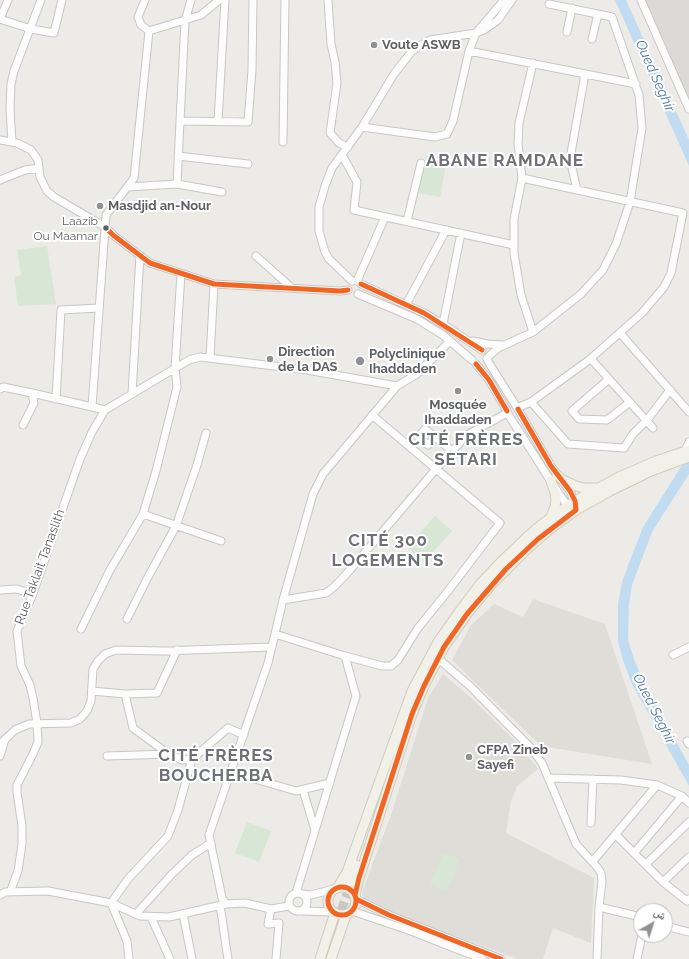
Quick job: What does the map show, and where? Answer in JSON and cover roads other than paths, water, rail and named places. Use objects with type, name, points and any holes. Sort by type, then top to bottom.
[{"type":"main road","points":[[349,913],[342,915],[334,913],[330,908],[328,899],[331,892],[336,888],[347,872],[424,686],[435,657],[438,642],[459,612],[481,583],[498,564],[525,539],[550,519],[573,506],[598,488],[619,477],[687,454]]},
{"type":"main road","points":[[435,657],[491,585],[538,538],[573,506],[610,491],[687,454]]},
{"type":"main road","points":[[550,519],[556,500],[554,478],[583,488],[598,488]]},
{"type":"main road","points":[[351,882],[377,802],[392,762]]},
{"type":"main road","points":[[331,959],[349,913],[356,904],[359,878],[392,762]]},
{"type":"main road","points":[[336,888],[346,887],[353,892],[356,897]]},
{"type":"main road","points":[[320,959],[334,913]]},
{"type":"main road","points":[[325,959],[337,923]]},
{"type":"street","points":[[8,0],[0,19],[31,29],[54,33],[62,0]]},
{"type":"street","points":[[12,142],[10,109],[11,84],[14,71],[41,0]]},
{"type":"street","points":[[145,0],[138,17],[141,25],[149,31]]},
{"type":"street","points":[[177,184],[185,21],[191,0]]},
{"type":"street","points":[[149,31],[201,15],[219,0]]},
{"type":"street","points":[[218,121],[225,0]]},
{"type":"street","points":[[180,121],[248,122],[252,70],[253,0]]},
{"type":"street","points":[[283,142],[285,0]]},
{"type":"street","points":[[328,0],[331,44],[335,62],[337,83],[330,133],[339,143],[348,148]]},
{"type":"street","points":[[362,127],[435,137],[447,134],[453,121],[468,51],[476,33],[504,0]]},
{"type":"street","points":[[512,0],[498,20],[484,30],[476,33],[430,40],[412,51],[394,74],[348,148],[332,168],[323,192],[318,216],[319,231],[325,252],[329,259],[357,282],[443,324],[486,353],[493,369],[536,442],[554,478],[559,494],[573,506]]},
{"type":"street","points":[[641,0],[689,109]]},
{"type":"street","points":[[505,345],[482,350],[479,349],[474,352],[471,357],[478,365],[484,364],[487,358],[495,350],[533,332],[581,294],[603,270],[616,244],[630,202],[642,128],[639,95],[612,17],[549,4]]},
{"type":"street","points":[[567,32],[572,8]]},
{"type":"street","points":[[592,39],[598,14]]},
{"type":"street","points":[[92,407],[106,215],[134,178],[149,31]]},
{"type":"street","points":[[468,51],[636,84]]},
{"type":"street","points":[[533,63],[519,123],[518,144],[522,178],[514,219],[514,253],[521,295],[533,332]]},
{"type":"street","points":[[577,190],[570,159],[585,74]]},
{"type":"street","points":[[0,140],[12,142],[31,150],[38,160],[40,177],[51,194],[105,227],[113,235],[150,263],[214,284],[348,290],[353,295],[358,294],[416,319],[443,335],[474,362],[489,380],[507,413],[554,478],[570,491],[573,506]]},
{"type":"street","points":[[342,155],[357,182],[354,210],[514,245]]},
{"type":"street","points":[[178,156],[248,164]]},
{"type":"street","points":[[407,221],[421,164]]},
{"type":"street","points":[[0,180],[24,170],[39,168]]},
{"type":"street","points":[[517,408],[531,402],[591,359],[642,313],[664,287],[671,273],[683,213],[522,178]]},
{"type":"street","points":[[128,187],[177,184],[222,192]]},
{"type":"street","points":[[348,290],[348,286],[357,282],[385,217]]},
{"type":"street","points":[[406,305],[446,230]]},
{"type":"street","points":[[443,324],[461,233]]},
{"type":"street","points":[[132,394],[140,255]]},
{"type":"street","points":[[256,256],[292,288]]},
{"type":"street","points":[[81,629],[110,570],[142,514],[156,471],[177,387],[175,368],[181,274]]},
{"type":"street","points":[[357,282],[362,290],[358,294]]},
{"type":"street","points":[[210,358],[214,284]]},
{"type":"street","points":[[56,399],[61,310],[99,308]]},
{"type":"street","points":[[620,333],[689,412]]},
{"type":"street","points":[[466,339],[487,344],[505,345]]},
{"type":"street","points":[[228,959],[223,904],[210,835],[268,663],[282,600],[312,494],[323,474],[397,386],[418,374],[450,341]]},
{"type":"street","points":[[493,369],[493,357],[498,350],[505,345]]},
{"type":"street","points":[[0,389],[3,388],[32,393],[106,410],[189,360],[200,357],[307,370],[397,386]]},
{"type":"street","points":[[591,359],[654,428]]},
{"type":"street","points":[[609,379],[572,411],[579,419],[607,420],[630,402]]},
{"type":"street","points":[[531,402],[568,444],[624,448],[633,434],[647,420],[670,390]]},
{"type":"street","points":[[23,425],[34,403],[32,393]]},
{"type":"street","points":[[282,600],[326,594],[350,570],[467,435],[507,413],[510,405],[517,408]]},
{"type":"street","name":"Rue Taklait Tanaslith","points":[[10,892],[18,871],[22,844],[22,826],[17,792],[18,785],[38,742],[34,698],[21,666],[17,631],[32,594],[80,459],[92,432],[106,410]]},
{"type":"street","points":[[275,634],[345,656],[382,666],[391,666],[398,660],[418,628],[500,523],[372,415]]},
{"type":"street","points":[[127,619],[176,526],[197,465],[206,433]]},
{"type":"street","points":[[435,437],[452,451]]},
{"type":"street","points":[[687,454],[689,442]]},
{"type":"street","points":[[142,514],[221,541]]},
{"type":"street","points":[[0,590],[17,589],[32,594]]},
{"type":"street","points":[[0,744],[15,730],[29,724],[71,723],[80,719],[87,711],[91,701],[93,669],[105,654],[116,650],[272,647]]},
{"type":"street","points":[[673,655],[689,647]]},
{"type":"street","points":[[92,691],[125,694],[157,693],[177,650]]},
{"type":"street","points":[[300,893],[315,830],[356,696],[345,656]]},
{"type":"street","points":[[435,657],[470,686],[530,747],[542,763],[576,844],[593,861],[601,872],[602,881],[599,907],[597,959]]},
{"type":"street","points":[[125,694],[133,728],[170,754],[182,760],[192,759]]},
{"type":"street","points":[[111,902],[128,878],[168,836],[178,810],[192,759],[228,728],[244,735]]},
{"type":"street","points":[[0,756],[6,738]]},
{"type":"street","points":[[107,756],[170,754]]},
{"type":"street","points":[[231,772],[296,792],[330,783]]},
{"type":"street","points":[[548,778],[621,780],[657,786],[682,796],[689,803]]},
{"type":"street","points":[[591,823],[593,779]]},
{"type":"street","points":[[593,861],[657,786]]},
{"type":"street","points":[[303,790],[315,830]]},
{"type":"street","points":[[635,852],[682,796]]},
{"type":"street","points":[[646,864],[689,822]]},
{"type":"street","points":[[616,835],[635,852],[663,882],[687,901],[689,899]]},
{"type":"street","points":[[136,914],[172,874],[192,855],[211,843]]},
{"type":"street","points":[[663,882],[689,857]]},
{"type":"street","points":[[289,906],[290,897],[300,893],[311,895],[336,888]]},
{"type":"street","points":[[0,895],[5,892],[48,891],[111,902],[140,916],[152,917],[169,917],[223,904],[245,903],[271,909],[289,906]]},
{"type":"street","points":[[300,893],[307,901],[306,907],[302,910]]},
{"type":"street","points":[[356,897],[366,905],[396,918],[501,959]]},
{"type":"street","points":[[111,902],[127,941],[129,959]]},
{"type":"street","points":[[289,906],[293,910],[299,912],[302,910],[334,913]]},
{"type":"street","points":[[599,907],[633,915]]},
{"type":"street","points":[[271,909],[268,924],[279,923],[276,959]]},
{"type":"street","points":[[349,913],[411,931],[482,959]]},
{"type":"street","points":[[183,914],[192,959]]},
{"type":"street","points":[[152,917],[170,959]]},
{"type":"street","points":[[673,928],[689,932]]},
{"type":"street","points":[[637,959],[640,943]]},
{"type":"water","name":"Oued Seghir","points":[[615,0],[626,0],[689,140],[689,166]]},
{"type":"water","name":"Oued Seghir","points":[[689,454],[689,474],[652,532],[632,585],[629,605],[628,640],[642,679],[689,765],[689,786],[632,684],[618,642],[618,604],[622,582],[643,527]]},
{"type":"tunnel","points":[[337,923],[351,882]]},
{"type":"place","name":"Voute ASWB","points":[[374,45]]},
{"type":"place","name":"Masdjid an-Nour","points":[[100,206]]},
{"type":"place","name":"Laazib Ou Maamar","points":[[106,228]]},
{"type":"place","name":"Direction de la DAS","points":[[270,359]]},
{"type":"place","name":"Polyclinique Ihaddaden","points":[[360,361]]},
{"type":"place","name":"Mosquée Ihaddaden","points":[[458,391]]},
{"type":"place","name":"CFPA Zineb Sayefi","points":[[469,757]]},
{"type":"district","name":"ABANE RAMDANE","points":[[505,161]]},
{"type":"district","name":"CITÉ FRÈRES SETARI","points":[[466,450]]},
{"type":"district","name":"CITÉ 300 LOGEMENTS","points":[[388,551]]},
{"type":"district","name":"CITÉ FRÈRES BOUCHERBA","points":[[216,766]]}]
